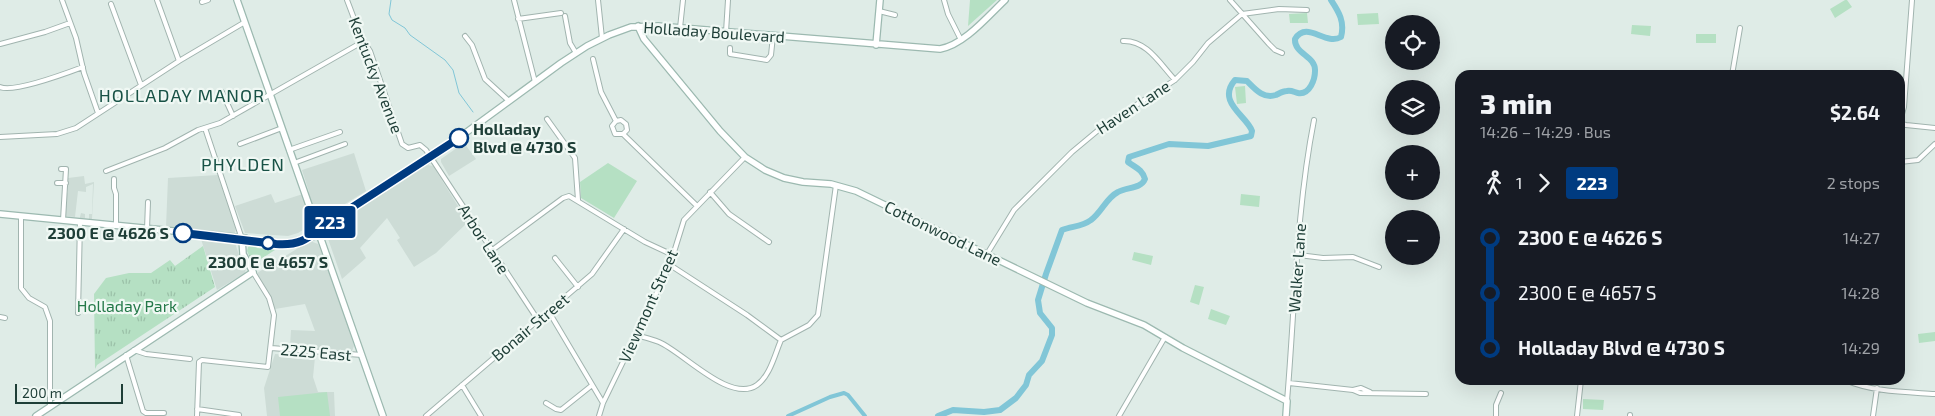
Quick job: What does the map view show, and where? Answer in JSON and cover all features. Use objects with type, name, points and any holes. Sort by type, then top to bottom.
[{"type":"street","points":[[62,0],[76,38],[98,113]]},
{"type":"street","points":[[157,0],[179,61]]},
{"type":"street","points":[[202,2],[208,0]]},
{"type":"street","points":[[237,0],[383,416]]},
{"type":"street","name":"Kentucky Avenue","points":[[347,0],[370,51],[402,144],[407,147],[421,146],[431,158]]},
{"type":"street","points":[[514,0],[535,82]]},
{"type":"street","points":[[598,0],[602,38]]},
{"type":"street","points":[[680,28],[683,0]]},
{"type":"street","points":[[726,32],[728,0]]},
{"type":"street","points":[[876,45],[880,0]]},
{"type":"street","points":[[944,0],[948,14],[961,40]]},
{"type":"street","name":"Holladay Boulevard","points":[[242,239],[248,242],[286,243],[300,242],[312,236],[431,158],[576,53],[602,38],[623,29],[638,26],[680,28],[937,49],[949,47],[961,40],[1005,0]]},
{"type":"street","points":[[1230,0],[1275,50],[1282,53]]},
{"type":"street","points":[[1905,93],[1912,0]]},
{"type":"street","points":[[111,4],[141,85]]},
{"type":"street","points":[[1242,14],[1279,9],[1308,10]]},
{"type":"street","points":[[879,11],[895,15]]},
{"type":"street","points":[[518,19],[560,13]]},
{"type":"street","name":"Haven Lane","points":[[987,254],[1014,210],[1080,144],[1175,80],[1208,43],[1242,14]]},
{"type":"street","points":[[565,16],[570,43],[576,53]]},
{"type":"street","points":[[0,137],[63,133],[81,125],[179,61],[245,22]]},
{"type":"street","points":[[0,44],[70,23]]},
{"type":"street","name":"Cottonwood Lane","points":[[638,26],[644,39],[723,135],[745,157],[765,170],[784,178],[836,185],[870,197],[1087,303],[1135,320],[1287,401]]},
{"type":"street","points":[[1733,70],[1740,28]]},
{"type":"street","points":[[465,36],[472,47],[485,79],[509,101]]},
{"type":"street","points":[[730,48],[730,54],[766,60],[771,55],[773,36]]},
{"type":"street","points":[[106,172],[220,123],[364,41]]},
{"type":"street","points":[[1123,41],[1143,45],[1175,80]]},
{"type":"street","points":[[594,59],[602,92],[616,121]]},
{"type":"street","points":[[0,87],[9,89],[59,76],[83,67]]},
{"type":"street","points":[[222,92],[233,116]]},
{"type":"street","points":[[547,119],[576,158],[578,200]]},
{"type":"street","points":[[621,120],[626,124],[627,130],[623,134],[617,135],[613,132],[612,126],[616,121],[621,120]]},
{"type":"street","name":"Walker Lane","points":[[1286,416],[1304,183],[1314,120]]},
{"type":"street","points":[[1905,125],[1935,128]]},
{"type":"street","points":[[197,416],[198,365],[200,361],[268,367],[273,310],[269,298],[243,254],[242,239],[205,128]]},
{"type":"street","points":[[240,144],[282,128]]},
{"type":"street","points":[[289,150],[340,132]]},
{"type":"street","points":[[623,134],[696,205]]},
{"type":"street","points":[[294,164],[346,144]]},
{"type":"street","points":[[1905,161],[1918,160],[1935,144]]},
{"type":"street","name":"Viewmont Street","points":[[599,416],[603,403],[670,265],[682,222],[696,205],[745,157]]},
{"type":"street","name":"Arbor Lane","points":[[431,158],[538,320]]},
{"type":"street","points":[[61,169],[66,169],[63,220]]},
{"type":"street","points":[[114,179],[116,226]]},
{"type":"street","points":[[57,183],[66,183]]},
{"type":"street","points":[[636,335],[659,342],[723,384],[740,389],[752,387],[763,380],[781,340],[808,325],[818,315],[836,185]]},
{"type":"street","points":[[710,192],[729,214],[769,242]]},
{"type":"street","points":[[491,251],[564,198],[571,196],[645,242],[673,255]]},
{"type":"street","points":[[147,229],[148,202]]},
{"type":"street","points":[[0,214],[242,239]]},
{"type":"street","points":[[22,216],[21,288],[28,298],[46,308],[50,321],[50,407]]},
{"type":"street","points":[[78,313],[80,222]]},
{"type":"street","name":"Bonair Street","points":[[426,416],[594,273],[624,229]]},
{"type":"street","points":[[1299,255],[1320,258],[1353,257],[1379,267]]},
{"type":"street","points":[[555,258],[578,287]]},
{"type":"street","points":[[670,265],[747,315],[781,340]]},
{"type":"street","points":[[36,416],[253,272]]},
{"type":"street","points":[[549,312],[591,386],[603,403]]},
{"type":"street","points":[[1118,416],[1166,337]]},
{"type":"street","name":"2225 East","points":[[271,348],[362,355]]},
{"type":"street","points":[[134,350],[146,354],[190,359]]},
{"type":"street","points":[[126,355],[143,411],[146,413],[164,413]]},
{"type":"street","points":[[1289,383],[1353,390],[1360,393],[1426,394]]},
{"type":"street","points":[[462,384],[481,416]]},
{"type":"street","points":[[1577,416],[1580,385]]},
{"type":"street","points":[[1859,385],[1935,394]]},
{"type":"street","points":[[546,403],[562,410],[591,386]]},
{"type":"street","points":[[1873,416],[1877,388]]},
{"type":"street","points":[[1496,416],[1496,404],[1501,393]]},
{"type":"street","points":[[198,409],[240,415]]},
{"type":"shaded area","points":[[464,143],[476,159],[449,176],[441,159]]},
{"type":"shaded area","points":[[354,153],[366,191],[298,233],[288,236],[245,233],[235,206],[271,194],[275,203],[309,192],[302,170]]},
{"type":"shaded area","points":[[428,165],[433,166],[468,222],[436,253],[414,267],[397,240],[400,238],[387,218],[360,248],[366,258],[342,279],[325,230]]},
{"type":"shaded area","points":[[218,175],[236,228],[235,233],[166,227],[168,178]]},
{"type":"shaded area","points":[[84,176],[85,184],[94,182],[92,219],[89,219],[89,214],[92,214],[93,184],[86,187],[86,192],[78,191],[75,217],[65,216],[68,178]]},
{"type":"shaded area","points":[[81,213],[85,214],[85,218],[88,219],[80,218]]},
{"type":"shaded area","points":[[201,239],[235,243],[246,268],[245,273],[217,290]]},
{"type":"shaded area","points":[[310,241],[318,244],[334,283],[354,346],[352,351],[290,346],[291,330],[315,331],[305,304],[275,309],[257,273]]},
{"type":"shaded area","points":[[275,354],[315,357],[313,377],[318,392],[334,392],[335,416],[267,416],[264,388]]},
{"type":"green space","points":[[970,0],[997,0],[968,26]]},
{"type":"green space","points":[[1845,0],[1852,7],[1835,18],[1830,9]]},
{"type":"green space","points":[[1307,13],[1308,23],[1290,23],[1289,14]]},
{"type":"green space","points":[[1378,13],[1379,24],[1358,25],[1357,14]]},
{"type":"green space","points":[[1632,25],[1651,26],[1650,36],[1631,34]]},
{"type":"green space","points":[[1696,34],[1716,34],[1716,43],[1696,43]]},
{"type":"green space","points":[[1245,86],[1246,103],[1237,104],[1235,87]]},
{"type":"green space","points":[[608,163],[637,181],[614,218],[581,198],[580,182]]},
{"type":"green space","points":[[1241,194],[1260,196],[1259,207],[1240,205]]},
{"type":"green space","points":[[251,244],[254,244],[257,248],[275,250],[253,264],[247,251]]},
{"type":"green space","name":"Holladay Park","points":[[203,246],[215,287],[97,365],[95,369],[94,294],[106,278],[129,273],[151,273],[170,260],[175,266]]},
{"type":"green space","points":[[1134,252],[1153,256],[1151,265],[1132,260]]},
{"type":"green space","points":[[1195,285],[1204,287],[1199,305],[1190,302]]},
{"type":"green space","points":[[1211,309],[1230,316],[1226,325],[1208,319]]},
{"type":"green space","points":[[1935,332],[1935,341],[1919,343],[1918,334]]},
{"type":"green space","points":[[327,392],[330,416],[280,416],[278,397]]},
{"type":"green space","points":[[1583,399],[1604,400],[1603,410],[1583,409]]},
{"type":"waterway","points":[[391,0],[389,14],[392,20],[445,60],[453,70],[459,93],[473,112]]},
{"type":"waterway","points":[[938,416],[953,410],[984,412],[1000,410],[1016,398],[1026,385],[1029,375],[1042,361],[1052,335],[1052,328],[1040,313],[1038,300],[1062,230],[1088,222],[1095,217],[1114,195],[1122,190],[1140,185],[1143,182],[1144,176],[1128,162],[1129,157],[1169,144],[1208,146],[1251,136],[1252,131],[1249,125],[1231,102],[1230,88],[1235,80],[1247,81],[1267,96],[1288,91],[1302,93],[1309,89],[1314,78],[1314,66],[1309,58],[1298,48],[1295,39],[1305,32],[1335,39],[1341,37],[1340,17],[1331,0]]},
{"type":"waterway","points":[[788,416],[830,397],[844,393],[848,395],[865,416]]},
{"type":"bus line","name":"223","points":[[183,233],[242,239],[248,242],[276,244],[300,242],[312,236],[328,223],[431,158],[459,138]]},
{"type":"place","name":"Holladay Blvd @ 4730 S","points":[[459,138]]},
{"type":"place","name":"2300 E @ 4626 S","points":[[183,233]]},
{"type":"place","name":"2300 E @ 4657 S","points":[[268,243]]},
{"type":"district","name":"HOLLADAY MANOR","points":[[182,96]]},
{"type":"district","name":"PHYLDEN","points":[[243,165]]}]
